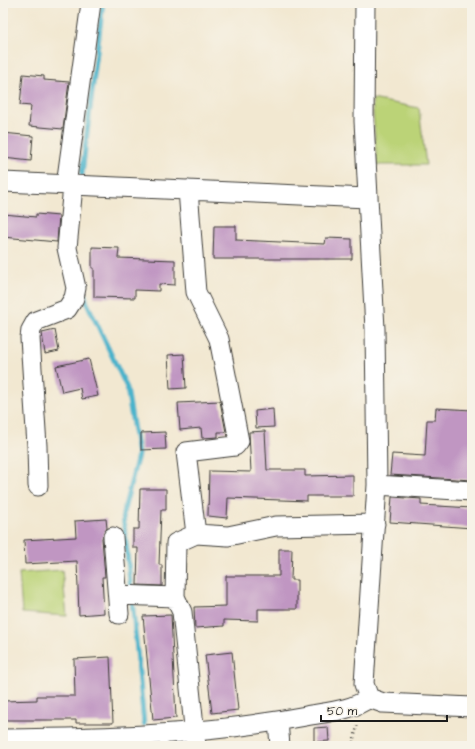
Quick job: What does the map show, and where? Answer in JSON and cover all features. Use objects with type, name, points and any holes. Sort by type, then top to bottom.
[{"type":"street","points":[[38,486],[38,446],[30,338],[31,330],[36,321],[67,309],[74,298],[76,288],[67,248],[70,185],[91,3]]},
{"type":"street","points":[[366,3],[364,121],[375,329],[377,485],[364,684],[370,698],[383,703],[472,707]]},
{"type":"street","points":[[3,182],[367,198]]},
{"type":"street","points":[[188,190],[196,292],[219,339],[239,441],[235,446],[186,452],[196,534]]},
{"type":"street","points":[[377,485],[472,491]]},
{"type":"street","points":[[196,739],[182,612],[175,597],[176,543],[196,534],[228,536],[276,526],[375,524]]},
{"type":"street","points":[[113,537],[119,614]]},
{"type":"street","points":[[118,595],[175,597]]},
{"type":"street","points":[[3,739],[132,742],[196,739],[352,707],[370,698]]},
{"type":"street","points":[[278,721],[280,746]]},
{"type":"green space","points":[[372,99],[419,108],[426,165],[377,165]]},
{"type":"green space","points":[[62,570],[67,616],[22,613],[19,573]]},
{"type":"building","points":[[23,74],[44,76],[44,80],[69,82],[63,129],[29,126],[31,106],[20,105]]},
{"type":"building","points":[[3,133],[33,136],[31,161],[3,158]]},
{"type":"building","points":[[3,214],[36,217],[36,214],[59,216],[57,242],[3,237]]},
{"type":"building","points":[[214,226],[236,226],[236,240],[325,244],[326,238],[352,239],[352,259],[213,259]]},
{"type":"building","points":[[92,247],[119,248],[118,258],[175,260],[175,285],[159,284],[159,291],[135,290],[135,298],[94,297]]},
{"type":"building","points":[[55,330],[59,351],[45,354],[42,333]]},
{"type":"building","points":[[184,354],[186,388],[170,389],[168,355]]},
{"type":"building","points":[[89,359],[98,396],[82,399],[80,388],[62,392],[56,366]]},
{"type":"building","points":[[220,401],[226,432],[218,432],[218,437],[202,438],[201,428],[180,430],[178,403]]},
{"type":"building","points":[[436,408],[472,410],[472,480],[390,475],[392,454],[425,456],[427,420],[435,420]]},
{"type":"building","points":[[273,409],[274,427],[256,428],[255,411]]},
{"type":"building","points":[[265,431],[267,470],[305,470],[305,476],[353,475],[353,496],[307,496],[307,501],[228,498],[227,518],[208,516],[209,471],[251,472],[249,432]]},
{"type":"building","points":[[165,432],[166,449],[141,450],[141,433]]},
{"type":"building","points":[[140,489],[166,489],[166,510],[161,510],[159,565],[162,565],[162,586],[137,585],[138,548],[133,548],[133,529],[139,529]]},
{"type":"building","points":[[392,497],[421,499],[421,505],[472,508],[472,528],[390,522]]},
{"type":"building","points":[[106,519],[107,528],[102,538],[105,577],[102,577],[104,613],[79,615],[77,561],[25,564],[24,540],[76,537],[75,521]]},
{"type":"building","points":[[279,549],[292,549],[291,580],[297,580],[297,609],[258,609],[258,621],[224,620],[224,626],[195,628],[194,607],[226,606],[226,576],[279,576]]},
{"type":"building","points":[[171,615],[176,718],[153,720],[143,616]]},
{"type":"building","points":[[232,652],[238,710],[212,713],[205,655]]},
{"type":"building","points":[[110,657],[113,723],[76,723],[76,720],[3,720],[3,701],[37,700],[37,696],[75,696],[74,659]]},
{"type":"building","points":[[328,727],[329,741],[314,742],[314,728]]},
{"type":"waterway","points":[[82,174],[103,3]]},
{"type":"waterway","points":[[83,288],[87,303],[127,388],[138,455],[123,514],[131,591]]},
{"type":"waterway","points":[[132,599],[144,724]]}]
